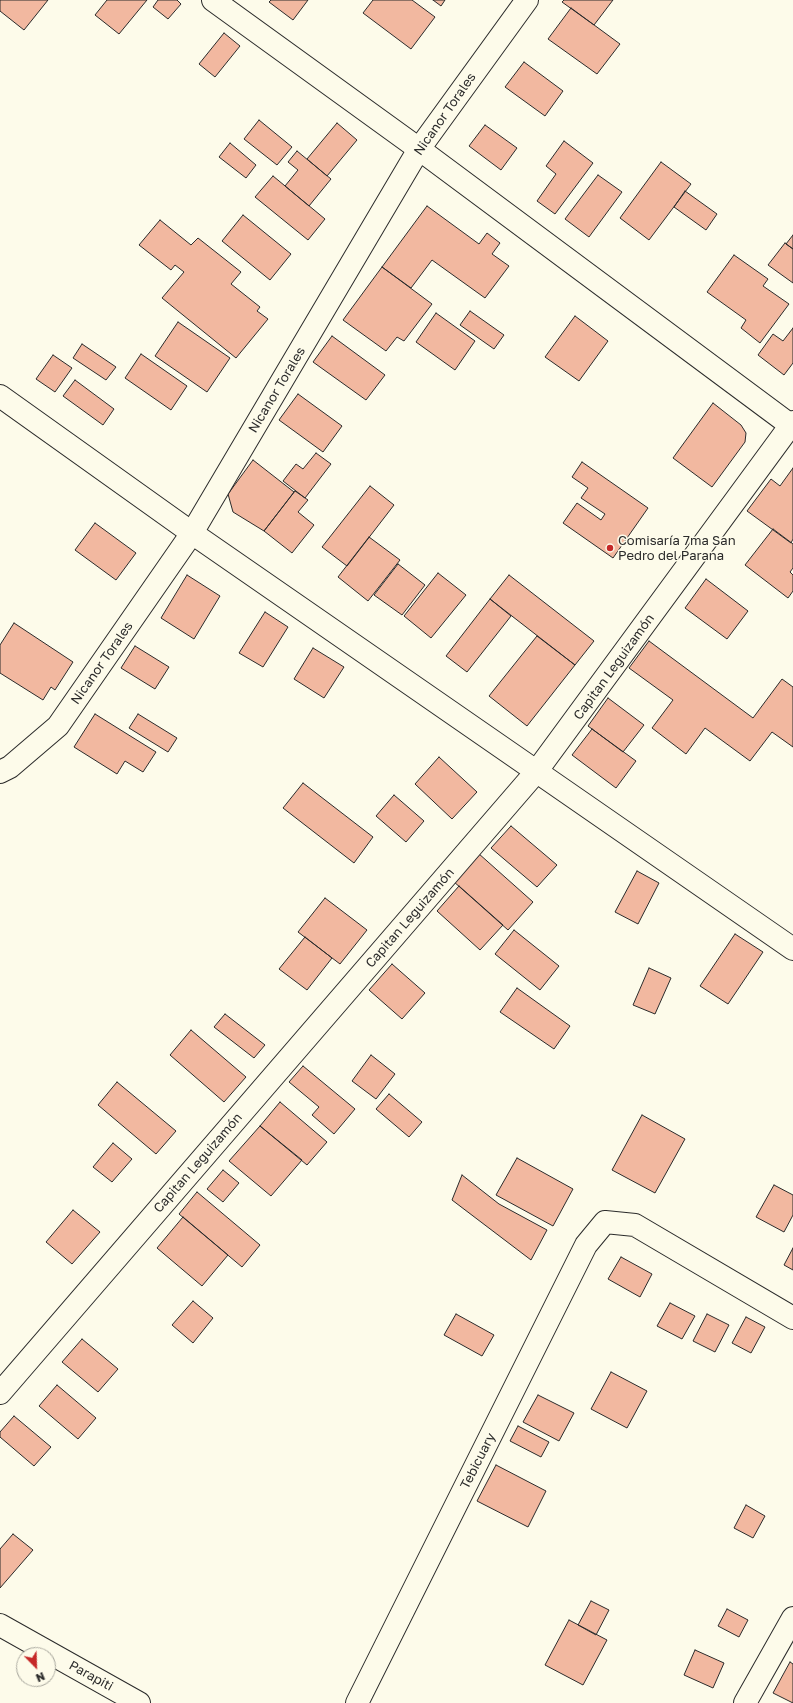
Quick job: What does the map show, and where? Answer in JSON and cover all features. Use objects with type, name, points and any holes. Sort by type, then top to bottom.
[{"type":"street","points":[[213,0],[419,149],[792,425]]},
{"type":"street","name":"Nicanor Torales","points":[[5,769],[58,726],[192,533],[419,149],[527,0]]},
{"type":"street","points":[[0,396],[192,533],[793,949]]},
{"type":"street","name":"Capitan Leguizamón","points":[[0,1393],[536,772],[792,425]]},
{"type":"street","name":"Tebicuary","points":[[357,1703],[586,1246],[605,1222],[635,1225],[793,1318]]},
{"type":"street","points":[[745,1703],[793,1618]]},
{"type":"street","name":"Parapiti","points":[[0,1625],[139,1703]]},
{"type":"building","points":[[0,0],[48,0],[24,30],[0,11]]},
{"type":"building","points":[[107,0],[147,0],[119,34],[95,15]]},
{"type":"building","points":[[158,0],[177,0],[181,4],[168,19],[153,7]]},
{"type":"building","points":[[271,0],[308,0],[293,20],[269,2]]},
{"type":"building","points":[[373,0],[412,0],[435,17],[411,49],[363,13]]},
{"type":"building","points":[[433,0],[445,0],[441,6]]},
{"type":"building","points":[[564,0],[613,0],[594,25],[562,2]]},
{"type":"building","points":[[571,8],[620,44],[597,74],[548,39]]},
{"type":"building","points":[[224,33],[240,46],[215,77],[199,64]]},
{"type":"building","points":[[524,62],[563,91],[545,116],[505,87]]},
{"type":"building","points":[[259,120],[292,147],[277,165],[244,139]]},
{"type":"building","points":[[337,123],[357,140],[327,176],[307,159]]},
{"type":"building","points":[[485,125],[517,148],[501,170],[469,146]]},
{"type":"building","points":[[564,141],[593,163],[555,214],[537,201],[556,174],[546,166]]},
{"type":"building","points":[[230,143],[256,165],[246,178],[219,157]]},
{"type":"building","points":[[297,151],[331,179],[309,206],[285,186],[298,170],[288,162]]},
{"type":"building","points":[[661,162],[691,184],[649,240],[620,218]]},
{"type":"building","points":[[598,175],[622,192],[589,237],[565,219]]},
{"type":"building","points":[[273,176],[325,219],[308,240],[255,197]]},
{"type":"building","points":[[685,191],[717,214],[706,230],[674,207]]},
{"type":"building","points":[[427,206],[479,244],[487,233],[500,243],[492,254],[509,266],[485,298],[432,260],[411,288],[382,267]]},
{"type":"building","points":[[243,215],[291,254],[270,280],[222,241]]},
{"type":"building","points":[[160,220],[191,245],[198,238],[241,272],[231,284],[260,307],[257,311],[268,319],[236,358],[162,298],[184,272],[175,265],[171,270],[139,245]]},
{"type":"building","points":[[793,235],[793,249],[786,244]]},
{"type":"building","points":[[785,243],[793,249],[793,283],[768,265]]},
{"type":"building","points":[[734,255],[768,279],[763,286],[789,304],[760,343],[741,328],[746,320],[707,292]]},
{"type":"building","points":[[382,267],[432,304],[404,341],[397,337],[386,351],[343,320]]},
{"type":"building","points":[[470,311],[504,335],[494,349],[460,325]]},
{"type":"building","points":[[436,313],[475,341],[455,370],[416,342]]},
{"type":"building","points":[[575,316],[608,341],[579,381],[545,357]]},
{"type":"building","points":[[178,322],[230,358],[207,392],[155,356]]},
{"type":"building","points":[[793,328],[793,363],[784,375],[758,355],[773,334],[783,341]]},
{"type":"building","points":[[332,336],[385,375],[366,400],[313,362]]},
{"type":"building","points":[[82,344],[116,367],[106,380],[73,358]]},
{"type":"building","points":[[141,354],[187,386],[171,410],[125,378]]},
{"type":"building","points":[[53,355],[72,368],[55,392],[36,379]]},
{"type":"building","points":[[75,380],[114,409],[103,425],[63,396]]},
{"type":"building","points":[[298,394],[342,426],[323,452],[279,420]]},
{"type":"building","points":[[713,403],[741,425],[746,433],[745,442],[712,487],[673,458]]},
{"type":"building","points":[[316,453],[331,464],[305,498],[283,481],[296,464],[303,469]]},
{"type":"building","points":[[253,460],[294,492],[264,531],[233,512],[228,494]]},
{"type":"building","points":[[582,462],[648,508],[613,558],[563,523],[577,503],[601,520],[605,514],[581,498],[588,488],[572,477]]},
{"type":"building","points":[[793,468],[793,539],[791,543],[747,511],[771,479],[780,486]]},
{"type":"building","points":[[370,486],[394,505],[347,566],[322,547]]},
{"type":"building","points":[[295,491],[308,500],[298,512],[314,525],[292,553],[264,531]]},
{"type":"building","points":[[95,523],[136,553],[116,580],[75,550]]},
{"type":"building","points":[[773,529],[793,544],[793,568],[790,572],[793,575],[793,591],[788,598],[745,565]]},
{"type":"building","points":[[369,537],[400,560],[368,601],[338,577]]},
{"type":"building","points":[[398,564],[425,585],[402,615],[374,595]]},
{"type":"building","points":[[438,573],[466,595],[431,638],[404,616]]},
{"type":"building","points":[[187,575],[220,596],[194,639],[161,618]]},
{"type":"building","points":[[509,575],[594,641],[575,665],[490,599]]},
{"type":"building","points":[[706,579],[748,611],[727,639],[685,608]]},
{"type":"building","points":[[490,599],[511,616],[467,672],[446,656]]},
{"type":"building","points":[[265,612],[288,627],[263,667],[239,653]]},
{"type":"building","points":[[14,623],[73,662],[55,690],[51,687],[43,700],[0,673],[0,645]]},
{"type":"building","points":[[537,636],[575,665],[527,726],[489,696]]},
{"type":"building","points":[[649,641],[753,718],[782,679],[793,687],[793,747],[772,732],[750,761],[705,728],[686,754],[652,728],[673,700],[629,668]]},
{"type":"building","points":[[135,646],[169,667],[155,689],[121,668]]},
{"type":"building","points":[[313,648],[344,667],[324,698],[294,679]]},
{"type":"building","points":[[608,698],[644,725],[623,752],[588,726]]},
{"type":"building","points":[[95,714],[156,752],[143,772],[125,761],[117,774],[74,747]]},
{"type":"building","points":[[138,714],[177,738],[168,752],[129,728]]},
{"type":"building","points":[[592,729],[636,761],[616,788],[572,755]]},
{"type":"building","points":[[439,757],[477,792],[452,819],[415,784]]},
{"type":"building","points":[[303,783],[373,837],[354,863],[283,808]]},
{"type":"building","points":[[394,795],[424,821],[406,842],[376,816]]},
{"type":"building","points":[[511,826],[557,865],[537,887],[491,848]]},
{"type":"building","points":[[478,853],[533,902],[508,930],[453,881]]},
{"type":"building","points":[[637,871],[659,883],[638,924],[615,912]]},
{"type":"building","points":[[459,886],[503,925],[480,950],[437,911]]},
{"type":"building","points":[[325,898],[367,930],[340,964],[298,932]]},
{"type":"building","points":[[514,930],[559,966],[540,990],[495,954]]},
{"type":"building","points":[[735,934],[763,952],[728,1004],[700,986]]},
{"type":"building","points":[[305,937],[332,958],[307,990],[279,969]]},
{"type":"building","points":[[392,964],[425,993],[402,1019],[369,990]]},
{"type":"building","points":[[649,968],[671,978],[655,1014],[633,1005]]},
{"type":"building","points":[[517,988],[570,1026],[554,1049],[500,1012]]},
{"type":"building","points":[[225,1014],[265,1045],[254,1058],[214,1027]]},
{"type":"building","points":[[191,1030],[246,1077],[224,1102],[170,1055]]},
{"type":"building","points":[[371,1055],[395,1074],[376,1099],[352,1081]]},
{"type":"building","points":[[303,1066],[355,1109],[334,1134],[312,1115],[319,1107],[289,1082]]},
{"type":"building","points":[[117,1082],[176,1131],[156,1154],[98,1105]]},
{"type":"building","points":[[389,1094],[422,1122],[409,1137],[376,1109]]},
{"type":"building","points":[[280,1102],[327,1142],[307,1165],[260,1126]]},
{"type":"building","points":[[642,1115],[685,1139],[655,1193],[612,1170]]},
{"type":"building","points":[[260,1126],[302,1160],[271,1196],[229,1161]]},
{"type":"building","points":[[113,1143],[132,1159],[112,1182],[93,1167]]},
{"type":"building","points":[[517,1158],[573,1189],[553,1226],[496,1195]]},
{"type":"building","points":[[223,1170],[239,1183],[223,1202],[207,1189]]},
{"type":"building","points":[[462,1175],[499,1204],[547,1230],[531,1260],[452,1200]]},
{"type":"building","points":[[774,1185],[793,1195],[793,1215],[784,1232],[756,1217]]},
{"type":"building","points":[[197,1192],[260,1245],[242,1267],[179,1214]]},
{"type":"building","points":[[73,1210],[100,1232],[72,1264],[46,1242]]},
{"type":"building","points":[[183,1217],[228,1255],[202,1286],[157,1248]]},
{"type":"building","points":[[793,1248],[793,1270],[784,1265]]},
{"type":"building","points":[[621,1257],[652,1274],[640,1297],[608,1279]]},
{"type":"building","points":[[193,1301],[213,1318],[193,1343],[172,1325]]},
{"type":"building","points":[[670,1303],[695,1316],[682,1339],[657,1326]]},
{"type":"building","points":[[456,1314],[494,1335],[482,1356],[444,1335]]},
{"type":"building","points":[[707,1314],[729,1325],[715,1352],[693,1341]]},
{"type":"building","points":[[746,1317],[765,1327],[751,1353],[732,1343]]},
{"type":"building","points":[[82,1339],[118,1369],[98,1392],[62,1362]]},
{"type":"building","points":[[611,1372],[647,1391],[627,1428],[591,1409]]},
{"type":"building","points":[[57,1385],[96,1418],[78,1439],[39,1406]]},
{"type":"building","points":[[538,1395],[574,1413],[559,1441],[523,1422]]},
{"type":"building","points":[[14,1416],[51,1447],[34,1466],[0,1437],[0,1432]]},
{"type":"building","points":[[518,1426],[549,1442],[541,1457],[510,1441]]},
{"type":"building","points":[[496,1465],[546,1491],[528,1527],[477,1501]]},
{"type":"building","points":[[746,1505],[765,1516],[753,1538],[734,1528]]},
{"type":"building","points":[[13,1534],[33,1550],[0,1588],[0,1549]]},
{"type":"building","points":[[591,1601],[609,1610],[596,1635],[578,1625]]},
{"type":"building","points":[[727,1609],[748,1620],[739,1637],[718,1626]]},
{"type":"building","points":[[569,1620],[607,1640],[583,1685],[545,1665]]},
{"type":"building","points":[[695,1650],[724,1663],[713,1688],[684,1675]]},
{"type":"building","points":[[790,1662],[793,1664],[793,1703],[773,1693]]},
{"type":"place","name":"Comisaría 7ma San Pedro del Parana","points":[[610,548]]}]
